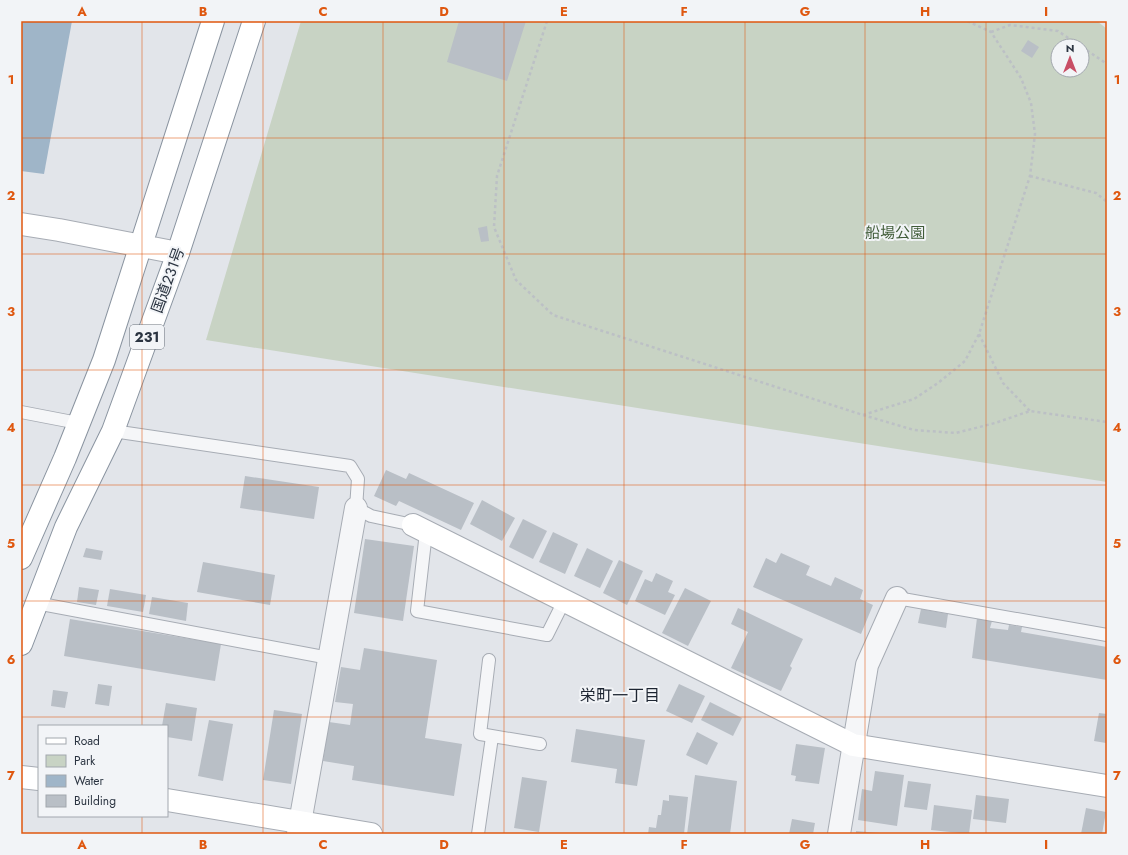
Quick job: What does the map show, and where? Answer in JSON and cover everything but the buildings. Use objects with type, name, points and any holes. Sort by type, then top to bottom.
[{"type":"main road","name":"231","points":[[21,558],[104,360],[213,21]]},
{"type":"main road","name":"国道231号","points":[[21,644],[66,528],[113,431],[178,253],[254,21]]},
{"type":"main road","points":[[21,224],[178,253]]},
{"type":"main road","points":[[419,529],[854,745],[1107,786]]},
{"type":"main road","points":[[21,777],[38,779]]},
{"type":"main road","points":[[168,800],[299,828],[371,834]]},
{"type":"street","points":[[299,828],[356,508]]},
{"type":"street","points":[[839,834],[867,664],[897,598]]},
{"type":"lane","points":[[21,412],[78,423]]},
{"type":"lane","points":[[113,431],[350,466],[358,479],[356,508],[371,516],[419,529],[417,611],[547,635],[564,601]]},
{"type":"lane","points":[[897,598],[1107,635]]},
{"type":"lane","points":[[36,603],[329,658]]},
{"type":"lane","points":[[489,660],[480,734],[540,744]]},
{"type":"lane","points":[[478,834],[492,737]]},
{"type":"path","points":[[548,21],[497,176],[494,227],[516,280],[553,315],[914,430],[956,433],[995,423],[1030,411],[1107,422]]},
{"type":"path","points":[[863,415],[914,399],[938,383],[965,361],[979,334],[1030,176],[1035,134],[1031,103],[1021,78],[992,32],[967,21]]},
{"type":"path","points":[[992,32],[1010,25],[1058,31],[1068,38]]},
{"type":"path","points":[[1090,53],[1107,64]]},
{"type":"path","points":[[1030,176],[1096,193],[1107,202]]},
{"type":"path","points":[[979,334],[1003,383],[1030,411]]},
{"type":"green space","name":"船場公園","points":[[301,21],[1097,21],[1107,29],[1107,482],[206,340]]},
{"type":"water","points":[[21,21],[72,21],[44,174],[21,171]]},
{"type":"district","name":"栄町一丁目","points":[[620,695]]}]
